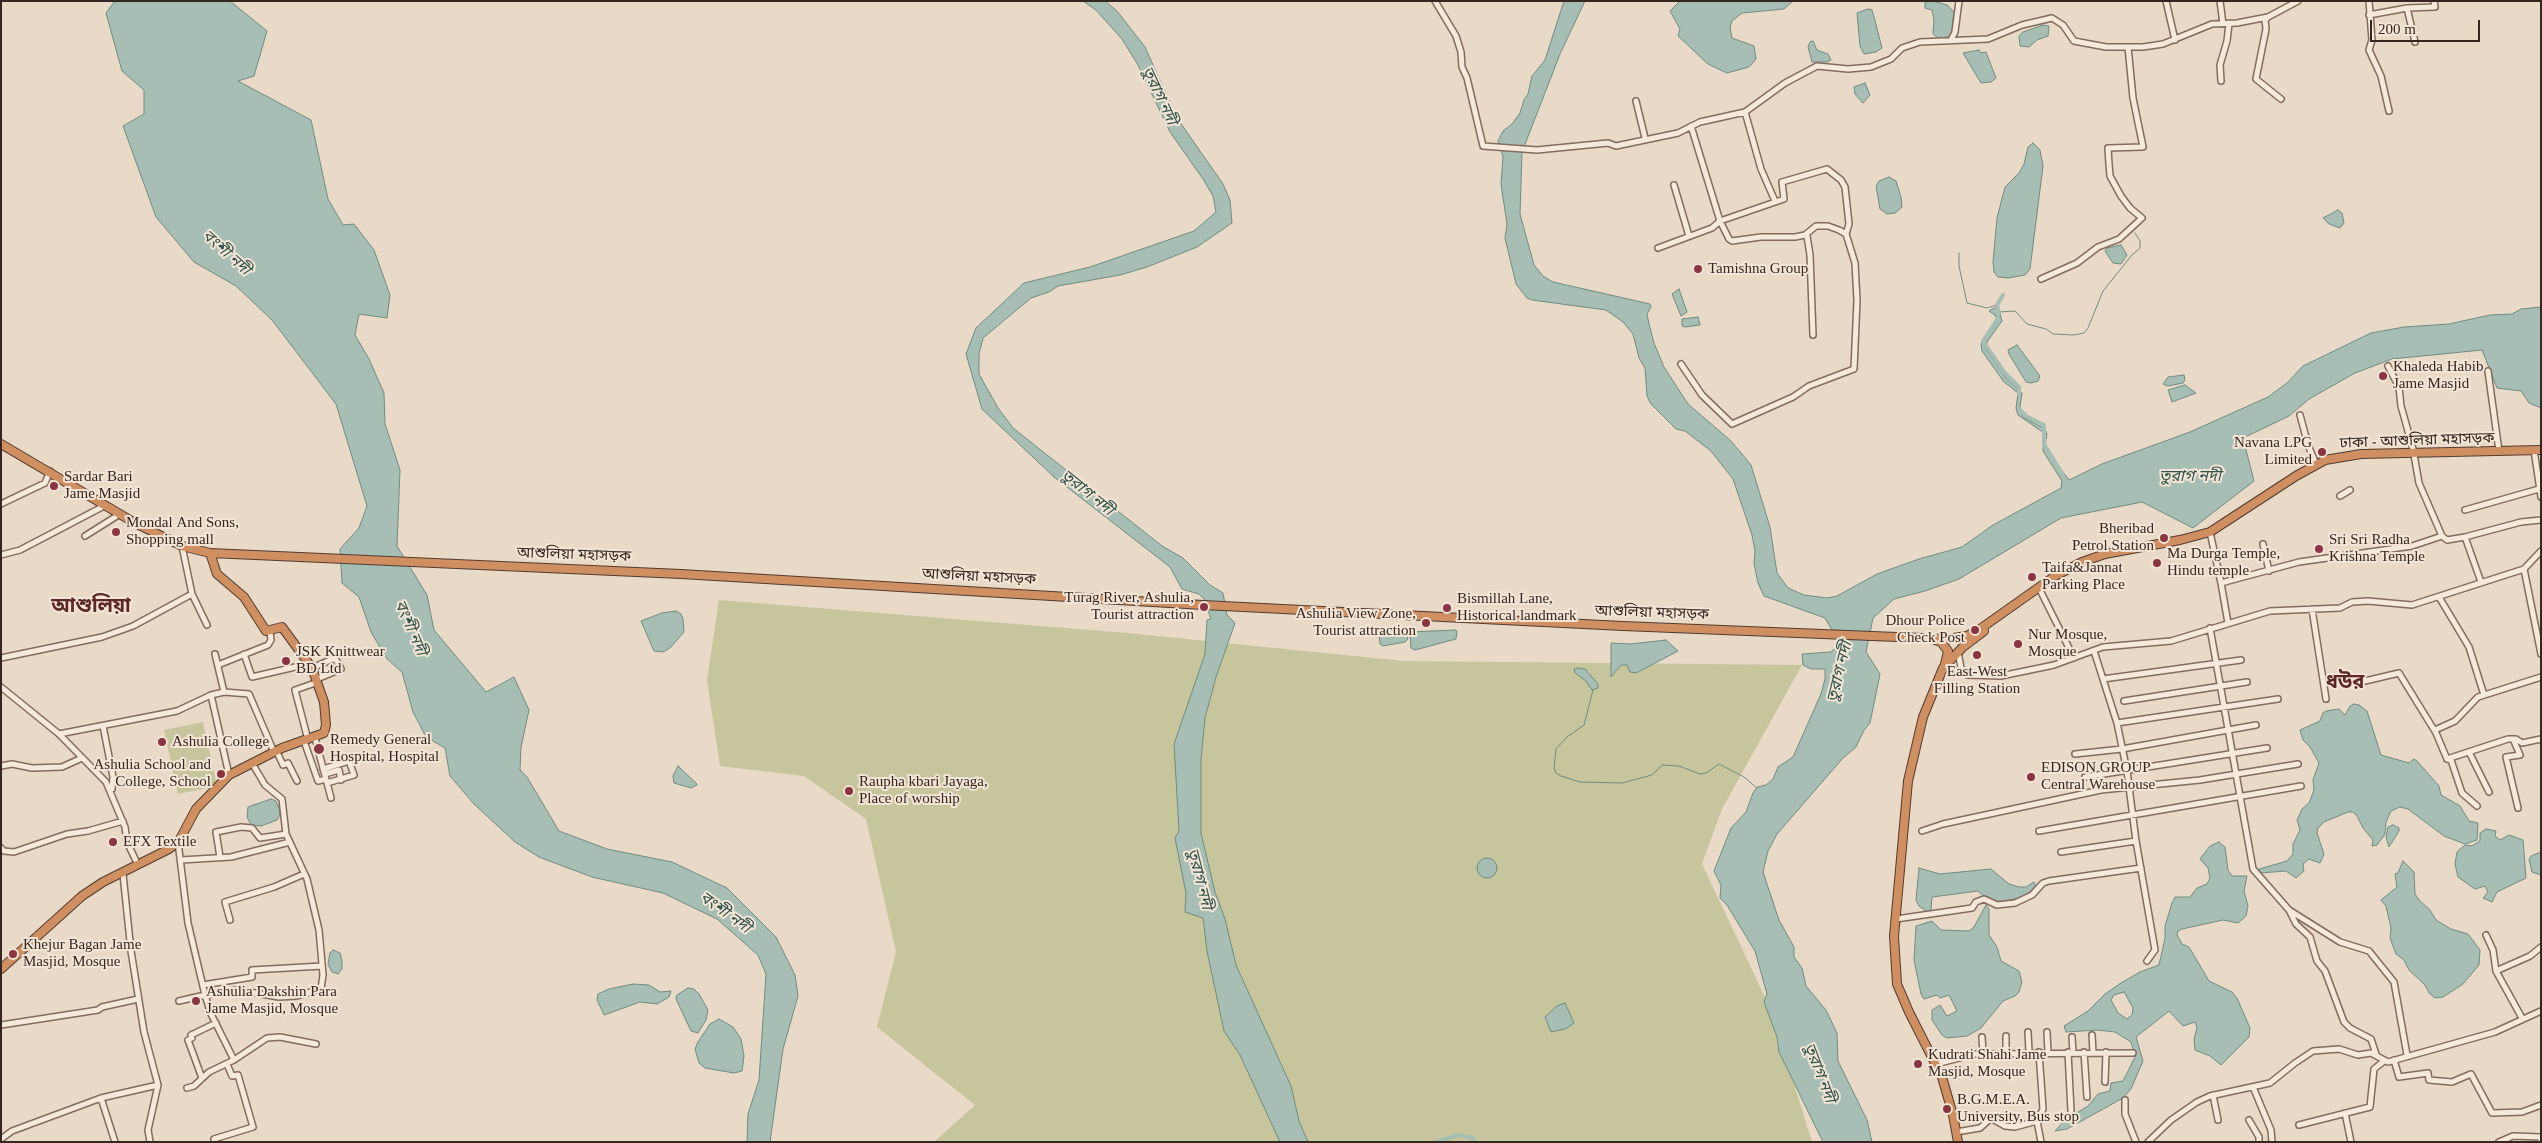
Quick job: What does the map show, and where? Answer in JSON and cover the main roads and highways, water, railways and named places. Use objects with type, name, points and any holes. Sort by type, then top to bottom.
[{"type":"highway","name":"আশুলিয়া মহাসড়ক","points":[[1,444],[50,471],[120,514],[182,546],[210,553],[681,574],[1203,605],[1830,635],[1956,638],[1980,629]]},
{"type":"highway","name":"ঢাকা - আশুলিয়া মহাসড়ক","points":[[1980,629],[2039,588],[2082,562],[2105,554],[2180,540],[2210,532],[2316,464],[2340,456],[2537,450]]},
{"type":"highway","points":[[1,969],[82,896],[103,882],[139,866],[178,842],[188,829],[196,809],[229,775],[275,751],[324,733],[326,725],[324,702],[310,666],[282,627],[270,632],[266,631],[244,597],[217,574],[210,553]]},
{"type":"highway","points":[[1943,668],[1958,652],[2007,612]]},
{"type":"highway","points":[[1930,637],[1941,642],[1948,651],[1923,717],[1908,781],[1894,952],[1897,984],[1936,1064],[1948,1097],[1958,1142]]},
{"type":"water","name":"বংশী নদী","points":[[115,1],[230,1],[267,31],[254,76],[238,81],[311,120],[328,199],[343,225],[354,224],[374,250],[390,295],[387,318],[359,314],[355,335],[369,359],[384,393],[385,424],[400,470],[397,546],[427,595],[434,630],[486,692],[514,677],[529,710],[521,747],[520,770],[527,777],[559,831],[607,849],[672,862],[727,888],[776,937],[795,975],[798,996],[783,1049],[770,1142],[747,1142],[748,1114],[759,1080],[766,974],[758,955],[717,919],[663,893],[592,877],[539,857],[515,842],[474,804],[450,776],[445,748],[426,737],[413,712],[402,672],[387,659],[371,632],[359,597],[342,583],[340,549],[359,528],[367,506],[336,404],[272,320],[236,286],[194,262],[156,217],[123,126],[144,114],[144,90],[122,71],[106,13]]},
{"type":"water","points":[[1083,1],[1105,1],[1117,11],[1145,47],[1177,118],[1223,184],[1230,200],[1232,223],[1197,247],[1147,267],[1120,275],[1058,286],[1049,292],[1031,298],[983,338],[979,354],[979,374],[998,408],[1013,428],[1162,546],[1183,558],[1210,585],[1223,593],[1227,615],[1235,623],[1216,677],[1205,718],[1201,760],[1201,833],[1215,892],[1225,919],[1236,965],[1291,1086],[1299,1121],[1308,1142],[1280,1142],[1240,1055],[1224,1031],[1207,951],[1203,918],[1185,912],[1186,893],[1175,838],[1179,831],[1174,744],[1205,654],[1207,620],[1211,619],[1204,599],[1199,594],[1182,589],[1170,567],[1054,477],[982,409],[966,354],[976,328],[1024,283],[1090,267],[1194,231],[1216,212],[1213,196],[1170,132],[1138,65],[1122,39],[1096,10]]},
{"type":"water","name":"তুরাগ নদী","points":[[1564,1],[1585,1],[1560,54],[1522,152],[1520,214],[1534,265],[1543,276],[1553,282],[1650,304],[1651,307],[1647,314],[1649,324],[1654,343],[1664,367],[1688,404],[1731,441],[1751,465],[1770,527],[1777,573],[1788,588],[1804,595],[1827,598],[1837,596],[1877,574],[1919,559],[1962,547],[1993,525],[2061,488],[2062,481],[2043,451],[2044,433],[2018,415],[2016,408],[2018,393],[2004,382],[1982,351],[1981,344],[1997,323],[1996,316],[1989,311],[1998,306],[2002,321],[1987,342],[1986,349],[2007,379],[2022,393],[2020,407],[2023,417],[2045,429],[2047,434],[2045,445],[2047,450],[2069,480],[2102,464],[2190,432],[2268,397],[2287,383],[2303,366],[2371,333],[2404,327],[2449,324],[2490,315],[2512,314],[2521,309],[2541,307],[2541,408],[2529,403],[2521,391],[2497,388],[2482,350],[2392,359],[2355,373],[2309,399],[2289,416],[2243,438],[2254,481],[2193,528],[2142,502],[2061,518],[1959,579],[1894,599],[1873,618],[1866,652],[1880,674],[1870,723],[1864,730],[1856,747],[1843,758],[1777,834],[1768,851],[1763,872],[1779,920],[1794,947],[1794,957],[1802,968],[1806,986],[1826,1010],[1837,1033],[1838,1061],[1867,1120],[1872,1142],[1823,1142],[1779,1052],[1777,1037],[1764,1002],[1767,994],[1755,951],[1727,905],[1720,898],[1721,885],[1714,871],[1731,828],[1746,812],[1757,787],[1766,785],[1773,779],[1778,767],[1793,757],[1821,694],[1825,679],[1825,669],[1811,669],[1803,665],[1802,654],[1831,652],[1838,645],[1837,638],[1825,618],[1764,596],[1758,583],[1754,564],[1755,551],[1752,535],[1733,479],[1711,451],[1685,431],[1676,429],[1651,404],[1647,396],[1645,368],[1639,358],[1633,334],[1623,322],[1606,310],[1532,300],[1527,298],[1516,284],[1505,238],[1507,224],[1501,184],[1503,157],[1498,141],[1503,131],[1512,124],[1520,113],[1528,94],[1532,76],[1545,60]]},
{"type":"water","points":[[1680,1],[1793,1],[1784,9],[1742,13],[1732,21],[1730,28],[1732,38],[1754,46],[1756,59],[1749,67],[1727,73],[1708,64],[1678,36],[1680,29],[1670,11]]},
{"type":"water","points":[[1933,1],[1947,5],[1954,12],[1951,37],[1938,38],[1933,34],[1934,20],[1932,10],[1925,8],[1925,2]]},
{"type":"water","points":[[1868,9],[1872,10],[1882,48],[1876,52],[1864,54],[1860,46],[1857,13]]},
{"type":"water","points":[[2043,25],[2049,26],[2048,36],[2037,40],[2029,47],[2020,46],[2019,36],[2023,32]]},
{"type":"water","points":[[1813,41],[1817,50],[1828,54],[1831,60],[1827,62],[1812,62],[1808,47],[1810,42]]},
{"type":"water","points":[[1979,50],[1981,53],[1986,52],[1996,78],[1991,82],[1981,83],[1963,53]]},
{"type":"water","points":[[1865,83],[1870,95],[1863,103],[1855,94],[1854,87]]},
{"type":"water","points":[[2033,143],[2040,150],[2043,166],[2030,269],[2025,275],[2008,278],[1998,277],[1994,272],[1993,262],[1997,218],[2005,187],[2019,173],[2024,164],[2028,147]]},
{"type":"water","points":[[1889,177],[1896,181],[1902,207],[1895,213],[1887,214],[1880,209],[1876,186],[1879,181]]},
{"type":"water","points":[[2338,210],[2342,213],[2344,223],[2340,228],[2329,224],[2323,218]]},
{"type":"water","points":[[2121,245],[2127,255],[2121,264],[2113,263],[2105,251],[2107,248]]},
{"type":"water","points":[[1679,289],[1687,312],[1681,316],[1672,294]]},
{"type":"water","points":[[1698,317],[1700,325],[1682,326],[1682,319]]},
{"type":"water","points":[[2017,345],[2040,376],[2038,381],[2026,382],[2009,354],[2008,350]]},
{"type":"water","points":[[2184,375],[2185,380],[2183,383],[2168,386],[2163,384],[2168,377]]},
{"type":"water","points":[[2185,385],[2196,393],[2172,402],[2168,390]]},
{"type":"water","points":[[676,611],[681,614],[683,619],[684,632],[670,648],[663,652],[654,651],[641,621],[662,613]]},
{"type":"water","points":[[1406,630],[1408,639],[1405,642],[1383,646],[1380,644],[1379,636],[1382,633]]},
{"type":"water","points":[[1457,631],[1456,639],[1415,650],[1411,648],[1410,632]]},
{"type":"water","points":[[1666,640],[1678,651],[1636,673],[1630,672],[1627,665],[1621,665],[1611,677],[1611,643],[1631,644]]},
{"type":"water","points":[[1574,669],[1585,669],[1598,684],[1598,688],[1592,690],[1586,681],[1575,673]]},
{"type":"water","points":[[2354,704],[2367,711],[2381,755],[2409,763],[2414,759],[2417,761],[2439,786],[2441,795],[2460,806],[2469,821],[2478,823],[2477,840],[2465,844],[2444,836],[2408,809],[2400,807],[2391,811],[2386,822],[2385,834],[2377,845],[2372,846],[2373,840],[2363,828],[2357,816],[2353,812],[2348,812],[2324,822],[2318,828],[2317,833],[2324,854],[2320,863],[2309,859],[2303,864],[2304,871],[2296,878],[2286,871],[2261,873],[2259,869],[2287,861],[2293,854],[2293,844],[2300,830],[2297,820],[2302,809],[2309,803],[2314,790],[2313,780],[2319,763],[2310,747],[2303,740],[2300,730],[2320,721],[2323,713],[2326,711],[2339,709],[2345,715],[2350,706]]},
{"type":"water","points":[[678,766],[697,785],[691,788],[674,783],[673,776]]},
{"type":"water","points":[[271,799],[276,801],[279,808],[280,815],[277,820],[261,826],[251,825],[247,817],[248,807]]},
{"type":"water","points":[[2393,825],[2399,828],[2399,831],[2389,847],[2386,837],[2388,827]]},
{"type":"water","points":[[2486,829],[2496,831],[2495,836],[2500,840],[2509,835],[2523,840],[2526,878],[2497,892],[2492,902],[2483,898],[2488,892],[2485,886],[2475,889],[2458,877],[2455,864],[2457,852],[2465,845],[2472,846],[2480,841],[2480,833]]},
{"type":"water","points":[[2219,842],[2225,847],[2228,870],[2232,876],[2247,876],[2244,891],[2248,906],[2246,916],[2238,923],[2223,920],[2182,929],[2178,931],[2177,935],[2182,944],[2189,947],[2209,981],[2232,992],[2237,998],[2250,1028],[2249,1037],[2221,1065],[2210,1056],[2195,1050],[2194,1039],[2197,1028],[2195,1022],[2183,1026],[2169,1011],[2136,1037],[2143,1061],[2131,1089],[2123,1098],[2067,1129],[2055,1131],[2065,1120],[2088,1106],[2098,1094],[2110,1091],[2111,1083],[2123,1081],[2135,1057],[2131,1042],[2115,1032],[2098,1030],[2066,1032],[2064,1026],[2088,1011],[2105,994],[2121,983],[2140,972],[2159,965],[2165,938],[2165,926],[2175,897],[2190,897],[2197,888],[2207,884],[2210,878],[2208,868],[2200,859],[2210,846]],"holes":[[[2124,992],[2133,1008],[2132,1015],[2127,1019],[2118,1013],[2111,1000],[2114,995]]]},
{"type":"water","points":[[2541,852],[2541,875],[2532,872],[2529,860],[2531,856]]},
{"type":"water","points":[[1487,858],[1494,861],[1497,868],[1494,875],[1487,878],[1480,875],[1477,868],[1480,861]]},
{"type":"water","points":[[2403,861],[2414,872],[2415,894],[2430,910],[2436,920],[2451,929],[2468,934],[2480,950],[2479,965],[2463,984],[2443,997],[2435,998],[2429,993],[2425,985],[2409,970],[2404,960],[2396,954],[2390,938],[2391,928],[2386,906],[2381,900],[2397,887],[2395,874],[2398,873]]},
{"type":"water","points":[[1919,868],[1940,874],[1991,869],[2009,884],[2026,887],[2034,882],[2036,887],[2024,897],[2000,902],[1985,897],[1978,891],[1932,897],[1931,910],[1927,912],[1919,906],[1916,900]]},
{"type":"water","points":[[1986,905],[1989,909],[1989,935],[1997,947],[2001,961],[2019,971],[2022,982],[2019,992],[2015,996],[2003,1001],[1981,1028],[1967,1036],[1947,1038],[1942,1035],[1932,1020],[1932,1010],[1940,1005],[1947,1016],[1957,1011],[1949,995],[1940,998],[1937,995],[1924,999],[1921,994],[1914,960],[1916,926],[1932,921],[1941,930],[1969,931],[1974,927]]},
{"type":"water","points":[[333,950],[340,953],[342,960],[342,969],[338,974],[332,972],[328,964],[330,953]]},
{"type":"water","points":[[633,984],[649,985],[660,992],[671,991],[669,997],[657,1004],[640,1002],[604,1015],[597,1000],[598,994],[609,989]]},
{"type":"water","points":[[688,988],[694,989],[699,994],[708,1010],[706,1020],[698,1033],[691,1031],[676,999],[677,995]]},
{"type":"water","points":[[1565,1003],[1574,1023],[1565,1029],[1551,1032],[1545,1017],[1557,1006]]},
{"type":"water","points":[[719,1019],[733,1027],[741,1039],[744,1056],[742,1071],[734,1073],[705,1068],[699,1063],[695,1049],[698,1042],[710,1024]]},
{"type":"waterway","points":[[1999,312],[2015,311],[2027,324],[2046,329],[2053,334],[2074,335],[2084,333],[2088,328],[2103,291],[2140,248],[2140,241],[2135,233]]},
{"type":"waterway","points":[[1959,253],[1959,266],[1967,303],[1987,308],[1997,305]]},
{"type":"waterway","points":[[1999,312],[1997,305],[2003,295]]},
{"type":"waterway","points":[[1998,318],[1983,341],[2004,372],[2019,387],[2019,395]]},
{"type":"waterway","points":[[2019,409],[2026,416],[2044,425],[2044,444],[2063,475]]},
{"type":"waterway","points":[[1593,690],[1584,725],[1567,737],[1556,749],[1554,768],[1556,773],[1561,776],[1580,782],[1622,783],[1652,775],[1662,765],[1679,766],[1700,774],[1706,773],[1719,764],[1744,777],[1757,788]]},
{"type":"waterway","points":[[1436,1142],[1458,1135],[1472,1138],[1475,1142]]},
{"type":"place","name":"Tamishna Group","points":[[1698,269]]},
{"type":"place","name":"Khaleda Habib Jame Masjid","points":[[2383,376]]},
{"type":"place","name":"Navana LPG Limited","points":[[2322,452]]},
{"type":"place","name":"Sardar Bari Jame Masjid","points":[[54,486]]},
{"type":"place","name":"Mondal And Sons, Shopping mall","points":[[116,532]]},
{"type":"place","name":"Bheribad Petrol Station","points":[[2164,538]]},
{"type":"place","name":"Sri Sri Radha Krishna Temple","points":[[2319,549]]},
{"type":"place","name":"Ma Durga Temple, Hindu temple","points":[[2157,563]]},
{"type":"place","name":"Taifa&Jannat Parking Place","points":[[2032,577]]},
{"type":"place","name":"Turag River, Ashulia, Tourist attraction","points":[[1204,607]]},
{"type":"place","name":"Bismillah Lane, Historical landmark","points":[[1447,608]]},
{"type":"place","name":"Ashulia View Zone, Tourist attraction","points":[[1426,623]]},
{"type":"place","name":"Dhour Police Check Post","points":[[1975,630]]},
{"type":"place","name":"Nur Mosque, Mosque","points":[[2018,644]]},
{"type":"place","name":"East-West Filling Station","points":[[1977,655]]},
{"type":"place","name":"JSK Knittwear BD Ltd","points":[[286,661]]},
{"type":"place","name":"Ashulia College","points":[[162,742]]},
{"type":"place","name":"Remedy General Hospital, Hospital","points":[[319,749]]},
{"type":"place","name":"Ashulia School and College, School","points":[[221,774]]},
{"type":"place","name":"EDISON GROUP Central Warehouse","points":[[2031,777]]},
{"type":"place","name":"Raupha kbari Jayaga, Place of worship","points":[[849,791]]},
{"type":"place","name":"EFX Textile","points":[[113,842]]},
{"type":"place","name":"Khejur Bagan Jame Masjid, Mosque","points":[[13,954]]},
{"type":"place","name":"Ashulia Dakshin Para Jame Masjid, Mosque","points":[[196,1001]]},
{"type":"place","name":"Kudrati Shahi Jame Masjid, Mosque","points":[[1918,1064]]},
{"type":"place","name":"B.G.M.E.A. University, Bus stop","points":[[1947,1109]]},
{"type":"district","name":"আশুলিয়া","points":[[91,607]]},
{"type":"district","name":"ধউর","points":[[2345,683]]}]
